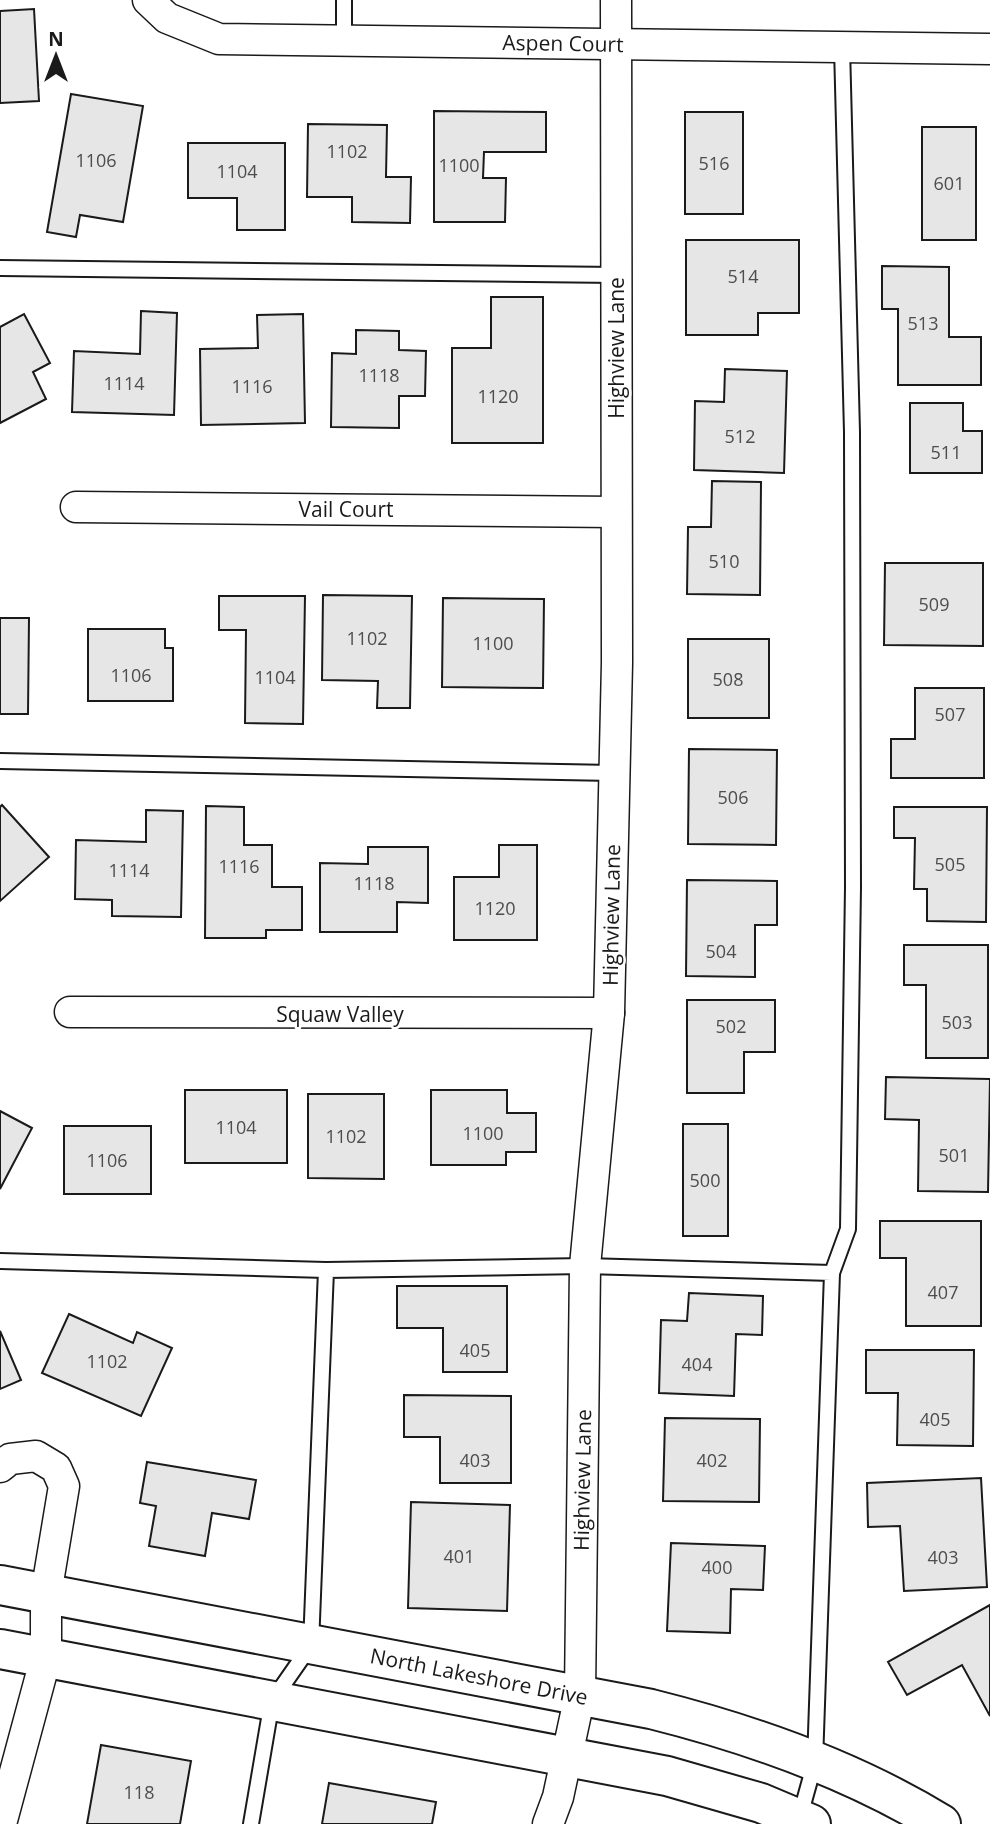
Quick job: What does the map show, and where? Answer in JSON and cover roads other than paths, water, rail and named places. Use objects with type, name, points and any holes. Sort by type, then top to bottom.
[{"type":"main road","name":"North Lakeshore Drive","points":[[0,1585],[580,1695],[707,1723],[815,1762],[941,1824]]},
{"type":"main road","points":[[0,1649],[568,1756],[691,1783],[761,1803],[802,1822]]},
{"type":"street","name":"Aspen Court","points":[[148,0],[167,18],[219,39],[990,50]]},
{"type":"street","name":"Highview Lane","points":[[548,1824],[568,1756],[580,1695],[585,1266],[609,1013],[616,512],[617,0]]},
{"type":"street","name":"Vail Court","points":[[76,507],[616,512]]},
{"type":"street","name":"Squaw Valley","points":[[71,1012],[609,1013]]},
{"type":"street","points":[[0,1467],[10,1459],[29,1454],[46,1460],[61,1477],[64,1500],[46,1594],[46,1657],[1,1824]]},
{"type":"lane","points":[[344,0],[344,41]]},
{"type":"lane","points":[[802,1822],[815,1762],[832,1273],[848,1229],[853,887],[852,405],[842,47]]},
{"type":"lane","points":[[0,268],[617,275]]},
{"type":"lane","points":[[0,761],[613,773]]},
{"type":"lane","points":[[0,1261],[326,1270],[585,1266],[832,1273]]},
{"type":"lane","points":[[251,1824],[272,1701],[311,1644],[326,1270]]}]
